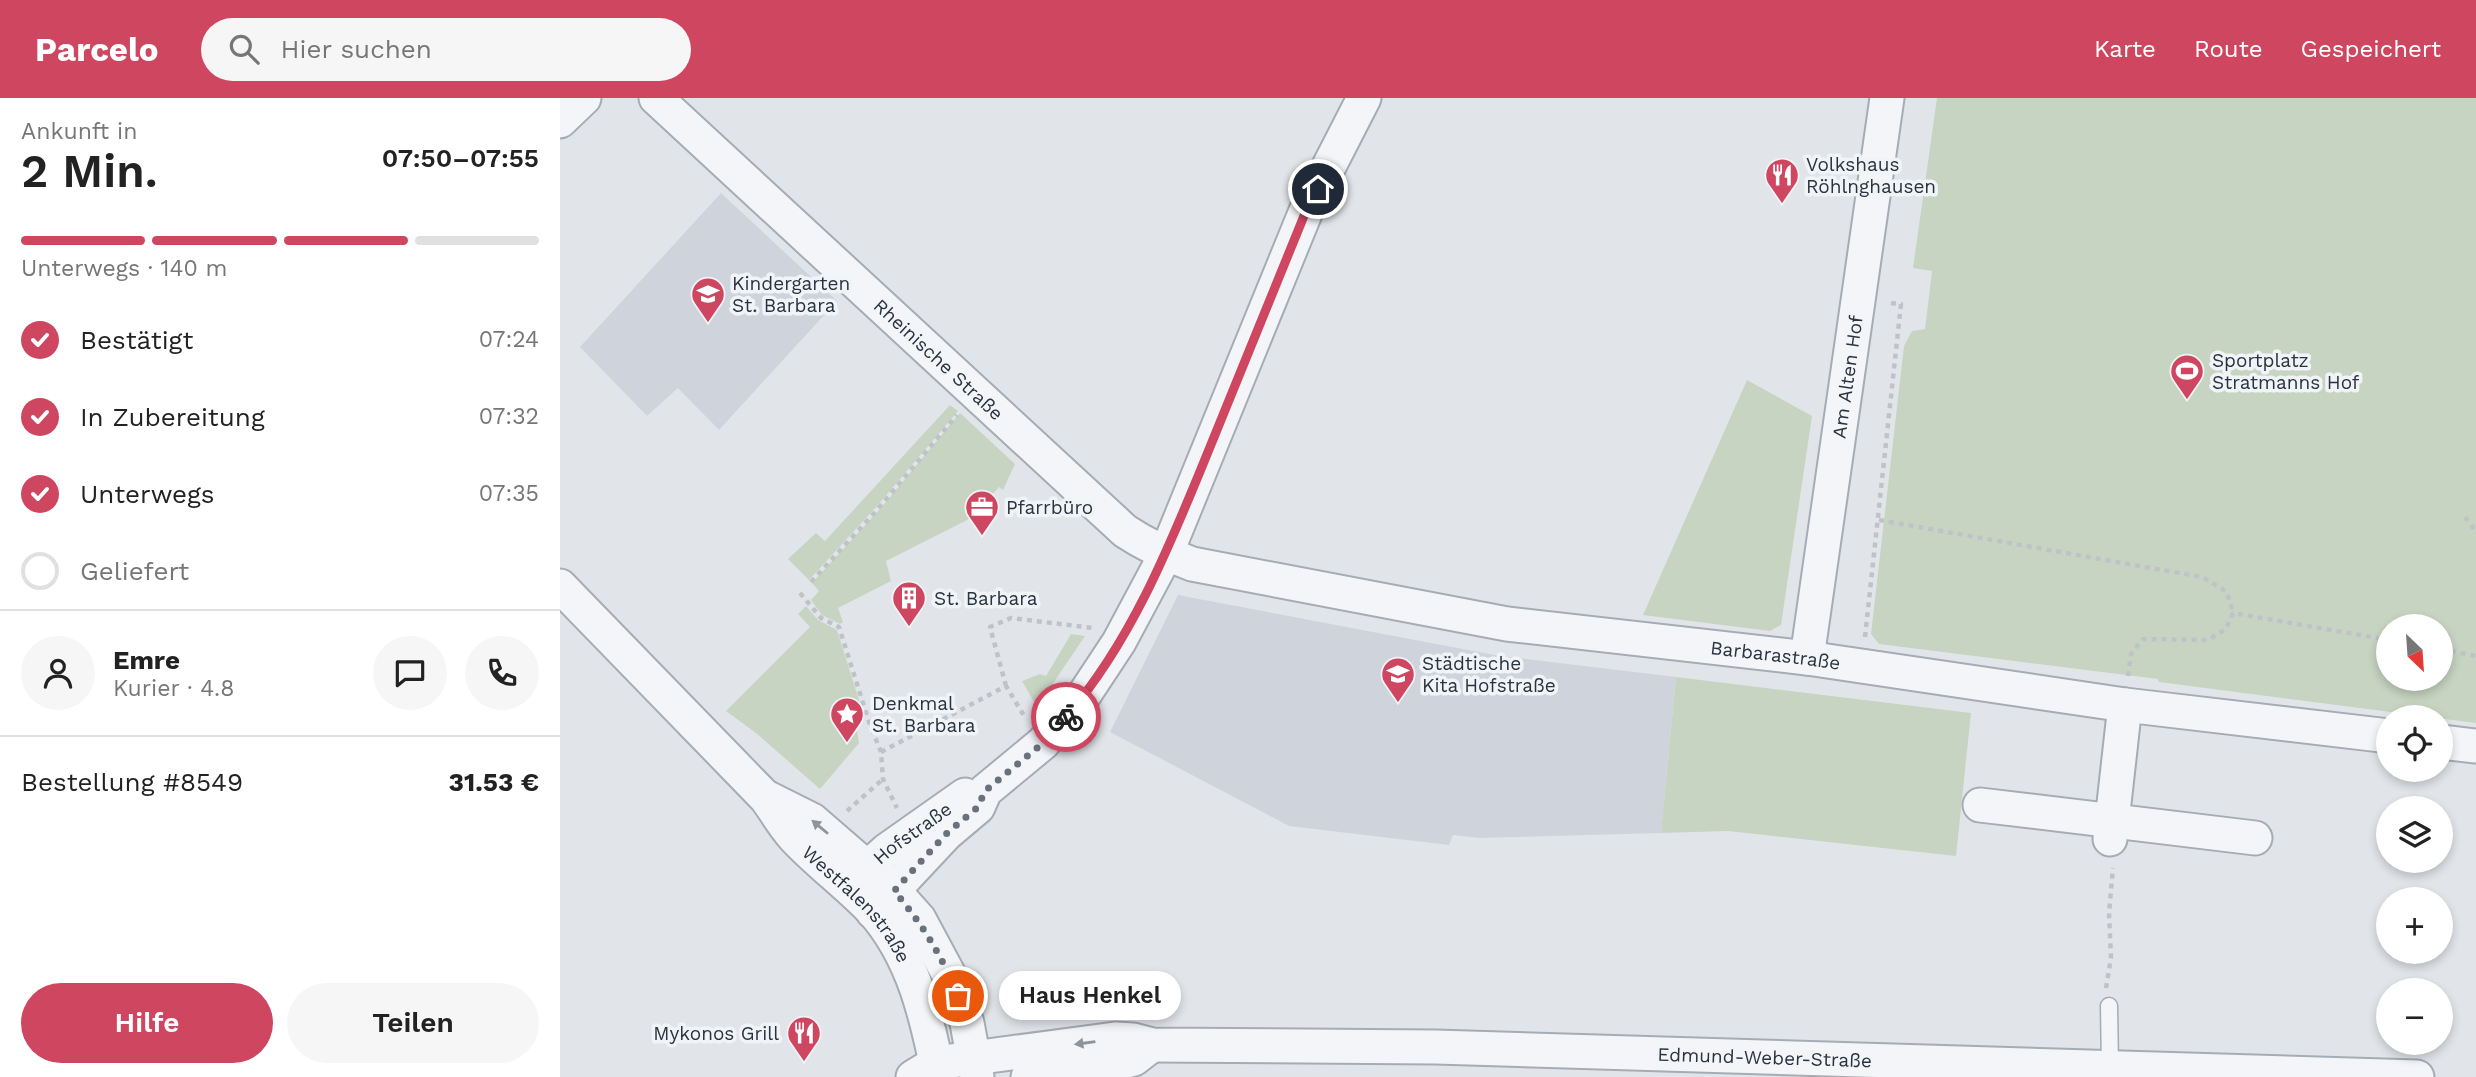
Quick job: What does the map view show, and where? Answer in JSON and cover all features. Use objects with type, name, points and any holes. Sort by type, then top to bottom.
[{"type":"street","points":[[560,121],[584,98]]},
{"type":"street","name":"Rheinische Straße","points":[[656,98],[1125,531],[1145,545],[1166,554]]},
{"type":"street","name":"Hofstraße","points":[[884,902],[946,834],[978,807],[985,791],[1043,743],[1084,695],[1119,642],[1166,554],[1306,211],[1364,98]]},
{"type":"street","name":"Am Alten Hof","points":[[1807,658],[1887,98]]},
{"type":"street","name":"Barbarastraße","points":[[1166,554],[1192,564],[1507,624],[1807,658],[2125,705],[2376,734]]},
{"type":"street","name":"Westfalenstraße","points":[[560,586],[766,797],[812,820],[857,876],[884,902],[919,919],[948,972],[967,1023],[975,1067]]},
{"type":"street","points":[[2111,830],[2125,705]]},
{"type":"street","points":[[2453,743],[2476,746]]},
{"type":"street","name":"Hofstraße","points":[[857,876],[910,833],[966,794],[985,791]]},
{"type":"street","points":[[1980,805],[2111,830],[2255,838]]},
{"type":"street","name":"Westfalenstraße","points":[[884,902],[896,945],[918,989],[929,1072]]},
{"type":"street","name":"Edmund-Weber-Straße","points":[[929,1072],[975,1067],[1115,1039],[1152,1045],[1422,1047],[1749,1067],[2015,1070],[2110,1066],[2417,1077]]},
{"type":"street","points":[[1028,1077],[1124,1062],[1134,1059],[1152,1045]]},
{"type":"lane","points":[[2109,1006],[2110,1066]]},
{"type":"path","points":[[1859,301],[1902,304],[1862,667]]},
{"type":"path","points":[[811,582],[876,511],[975,393]]},
{"type":"path","points":[[2465,517],[2476,532]]},
{"type":"path","points":[[1879,520],[2202,577],[2227,592],[2233,613],[2226,629],[2208,640],[2143,639],[2131,654],[2125,705]]},
{"type":"path","points":[[800,593],[821,618],[839,627],[881,752],[883,779],[900,814]]},
{"type":"path","points":[[2233,613],[2376,638]]},
{"type":"path","points":[[1043,743],[1006,686],[990,627],[1011,618],[1092,628],[1104,634]]},
{"type":"path","points":[[2454,652],[2476,656]]},
{"type":"path","points":[[881,752],[1006,686]]},
{"type":"path","points":[[839,818],[883,779]]},
{"type":"path","points":[[2109,1006],[2105,986],[2111,958],[2109,913],[2114,873],[2111,830]]},
{"type":"shaded area","name":"Kindergarten St. Barbara","points":[[721,193],[837,301],[719,430],[678,388],[647,416],[580,347]]},
{"type":"shaded area","name":"Städtische Kita Hofstraße","points":[[1178,595],[1500,656],[1676,677],[1661,833],[1479,838],[1453,835],[1449,845],[1289,826],[1110,732]]},
{"type":"green space","name":"Sportplatz Stratmanns Hof","points":[[1937,98],[2476,98],[2476,723],[2453,720],[2453,705],[2376,705],[2376,710],[1879,644],[1871,634],[1904,346],[1912,331],[1925,329],[1932,271],[1913,268]]},
{"type":"green space","points":[[1747,380],[1812,416],[1781,625],[1770,631],[1643,615]]},
{"type":"green space","points":[[950,405],[958,411],[809,580],[788,559],[816,533],[825,541]]},
{"type":"green space","points":[[960,413],[1015,464],[1003,490],[999,487],[980,508],[983,512],[886,561],[891,581],[838,608],[843,622],[840,624],[822,615],[811,600],[819,591],[812,583],[880,509]]},
{"type":"green space","points":[[806,606],[818,620],[837,630],[862,710],[856,725],[859,743],[820,789],[756,733],[726,711],[810,627],[798,614]]},
{"type":"green space","points":[[1071,634],[1085,636],[1037,707],[1022,681],[1040,674],[1046,676]]},
{"type":"green space","points":[[1676,677],[1971,713],[1956,856],[1728,831],[1661,833]]},
{"type":"way so far","points":[[958,996],[919,919],[894,891],[946,834],[978,807],[985,791],[1043,743],[1066,717]]},
{"type":"place","name":"Volkshaus Röhlnghausen","points":[[1782,205]]},
{"type":"place","name":"Kindergarten St. Barbara","points":[[708,324]]},
{"type":"place","name":"Sportplatz Stratmanns Hof","points":[[2187,401]]},
{"type":"place","name":"Pfarrbüro","points":[[982,537]]},
{"type":"place","name":"St. Barbara","points":[[909,628]]},
{"type":"place","name":"Städtische Kita Hofstraße","points":[[1398,704]]},
{"type":"place","name":"Denkmal St. Barbara","points":[[847,744]]},
{"type":"place","name":"Haus Henkel","points":[[958,996]]},
{"type":"place","name":"Mykonos Grill","points":[[804,1063]]},
{"type":"route","points":[[1066,717],[1119,642],[1166,554],[1306,211],[1318,189]]}]
